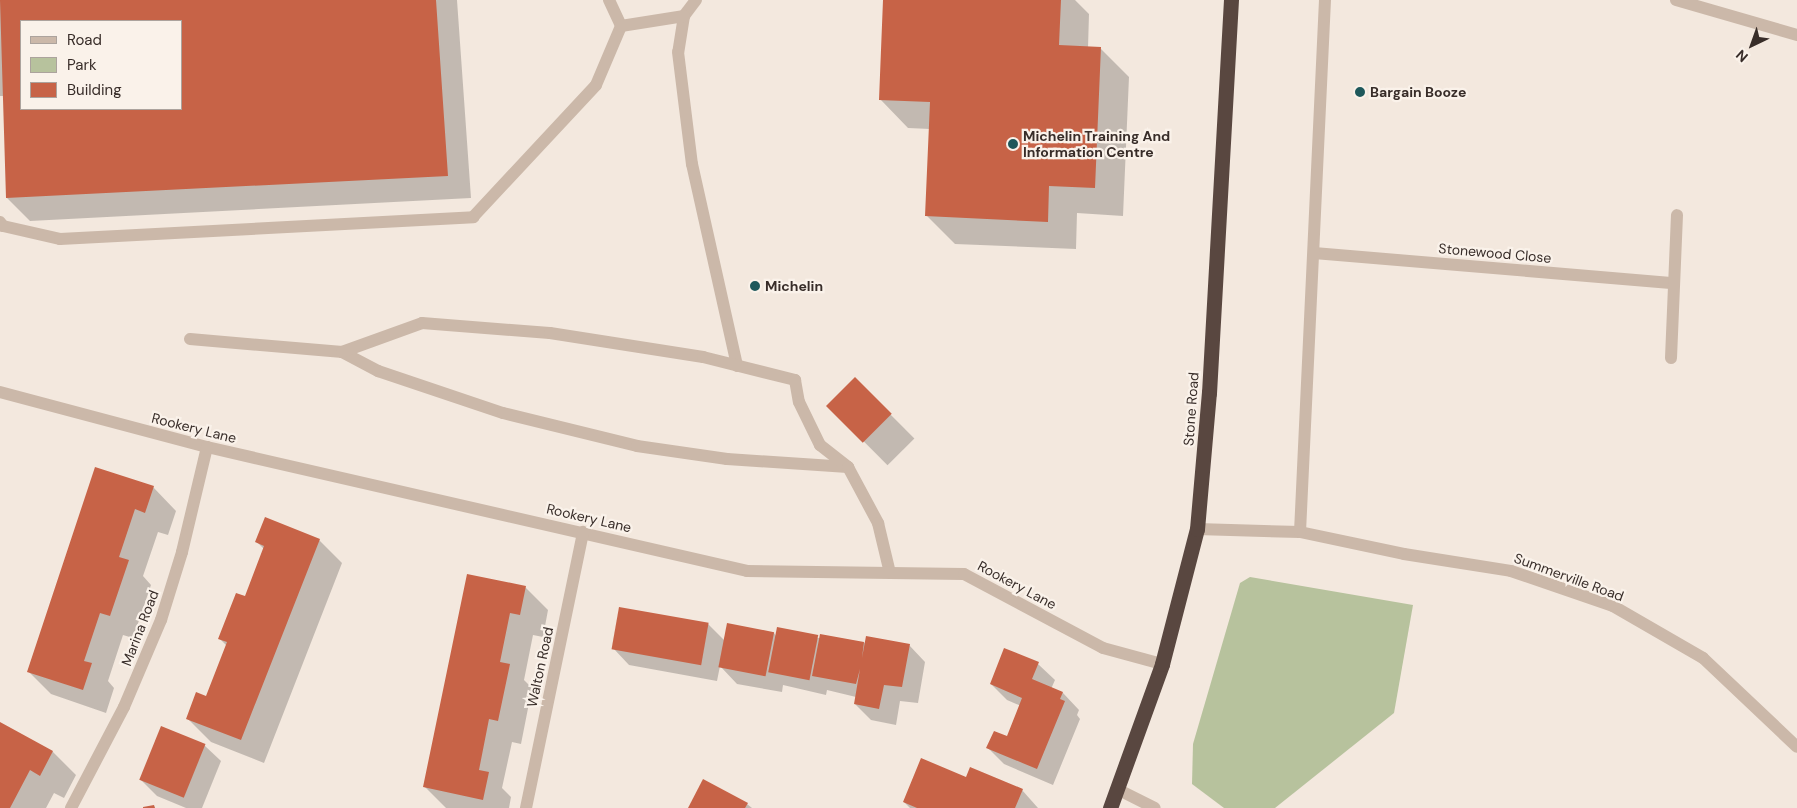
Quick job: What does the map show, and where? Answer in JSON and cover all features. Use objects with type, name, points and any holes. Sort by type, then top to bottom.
[{"type":"highway","name":"Stone Road","points":[[1110,808],[1162,664],[1197,529],[1209,393],[1231,0]]},
{"type":"street","points":[[0,222],[3,226],[60,240],[473,217],[596,86],[621,26],[609,0]]},
{"type":"street","points":[[696,0],[684,16],[678,52],[692,164],[737,366]]},
{"type":"street","points":[[1300,532],[1325,0]]},
{"type":"street","points":[[1676,0],[1797,36]]},
{"type":"street","points":[[621,26],[684,16]]},
{"type":"street","points":[[1670,358],[1678,214]]},
{"type":"street","name":"Stonewood Close","points":[[1314,253],[1674,282]]},
{"type":"street","points":[[342,352],[422,323],[550,333],[703,357],[795,380],[799,402],[820,445],[848,467],[878,522],[890,572]]},
{"type":"street","points":[[190,339],[342,352],[378,371],[503,413],[637,446],[728,459],[848,467]]},
{"type":"street","name":"Rookery Lane","points":[[0,392],[207,447],[584,532],[747,571],[964,574],[1103,648],[1162,664]]},
{"type":"street","name":"Marina Road","points":[[71,808],[124,707],[161,620],[182,552],[207,447]]},
{"type":"street","name":"Summerville Road","points":[[1197,529],[1300,532],[1404,554],[1510,570],[1613,606],[1703,658],[1797,747]]},
{"type":"street","name":"Walton Road","points":[[526,808],[584,532]]},
{"type":"street","points":[[1117,789],[1155,808]]},
{"type":"green space","points":[[1250,577],[1413,605],[1394,713],[1275,808],[1224,808],[1192,784],[1193,744],[1240,583]]},
{"type":"building","points":[[0,0],[436,0],[448,176],[6,198]]},
{"type":"building","name":"Michelin Training And Information Centre","points":[[883,0],[1061,0],[1059,45],[1101,47],[1095,188],[1049,186],[1048,222],[925,216],[930,102],[879,100]]},
{"type":"building","points":[[855,377],[892,414],[863,443],[826,406]]},
{"type":"building","points":[[95,467],[154,486],[145,513],[135,509],[119,557],[129,560],[110,616],[100,613],[84,661],[92,663],[83,690],[27,672]]},
{"type":"building","points":[[265,517],[320,539],[241,740],[186,719],[196,692],[206,696],[227,642],[218,639],[236,593],[245,596],[264,546],[255,542]]},
{"type":"building","points":[[467,574],[526,586],[520,615],[510,613],[500,662],[510,664],[498,721],[489,719],[479,770],[489,772],[483,800],[423,787]]},
{"type":"building","points":[[619,607],[709,623],[701,665],[612,649]]},
{"type":"building","points":[[727,623],[774,632],[766,676],[718,667]]},
{"type":"building","points":[[777,627],[818,635],[809,680],[768,672]]},
{"type":"building","points":[[820,634],[864,642],[862,658],[866,636],[910,644],[902,687],[884,685],[879,709],[854,704],[860,669],[856,684],[812,676]]},
{"type":"building","points":[[1004,648],[1039,662],[1032,679],[1063,692],[1060,699],[1065,701],[1037,769],[986,748],[994,731],[1007,736],[1022,698],[990,684]]},
{"type":"building","points":[[0,722],[53,751],[40,776],[30,770],[10,808],[0,808]]},
{"type":"building","points":[[161,726],[206,744],[184,798],[139,780]]},
{"type":"building","points":[[921,758],[966,777],[970,767],[1023,789],[1015,808],[917,808],[903,802]]},
{"type":"building","points":[[703,779],[748,803],[745,808],[688,808]]},
{"type":"building","points":[[154,805],[155,808],[143,808],[143,807]]},
{"type":"place","name":"Bargain Booze","points":[[1360,92]]},
{"type":"place","name":"Michelin Training And Information Centre","points":[[1013,144]]},
{"type":"place","name":"Michelin","points":[[755,286]]}]
